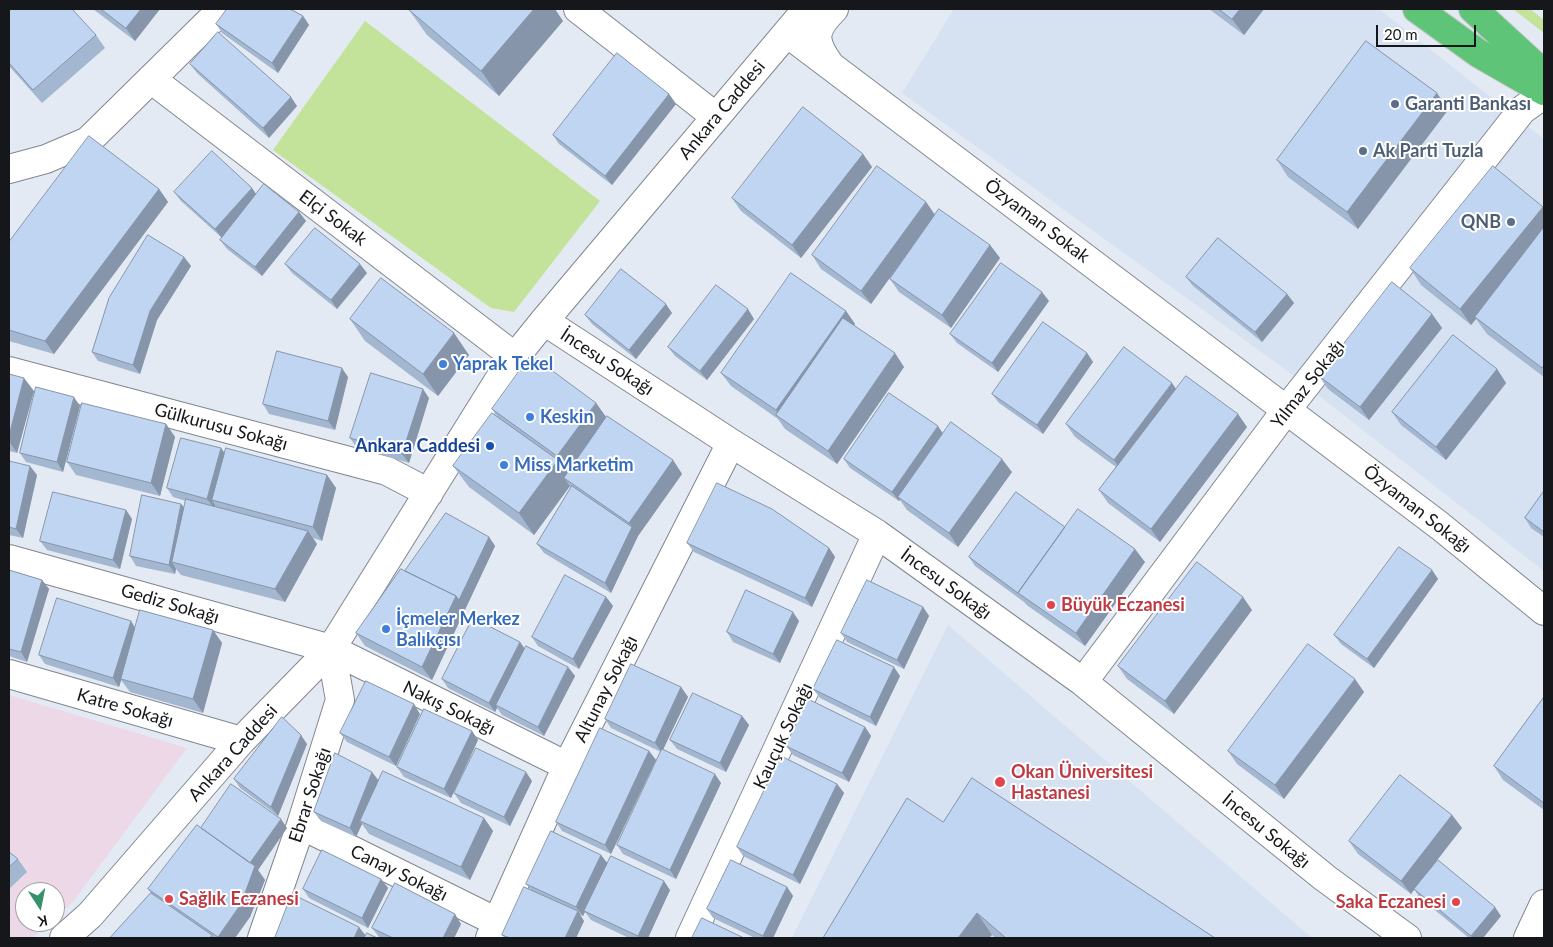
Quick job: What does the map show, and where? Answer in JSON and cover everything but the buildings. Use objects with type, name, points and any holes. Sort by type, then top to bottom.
[{"type":"highway","points":[[1417,9],[1478,54],[1544,91]]},
{"type":"highway","points":[[1473,9],[1544,74]]},
{"type":"street","points":[[13,160],[46,159],[88,141],[210,21],[230,9]]},
{"type":"street","points":[[578,9],[716,117]]},
{"type":"street","name":"Ankara Caddesi","points":[[64,938],[90,915],[241,741],[331,649],[507,367],[806,9]]},
{"type":"street","name":"Ankara Caddesi","points":[[787,33],[807,15],[817,9]]},
{"type":"street","points":[[831,66],[822,54],[817,41],[817,35],[824,19],[834,9]]},
{"type":"street","name":"Özyaman Sokak","points":[[787,33],[1287,409]]},
{"type":"street","name":"Elçi Sokak","points":[[151,80],[515,357]]},
{"type":"street","name":"Yılmaz Sokağı","points":[[1083,682],[1287,409],[1522,110],[1536,100],[1544,98]]},
{"type":"street","name":"İncesu Sokağı","points":[[544,321],[731,443],[877,534],[1083,682],[1325,878]]},
{"type":"street","name":"Gülkurusu Sokağı","points":[[9,371],[387,471],[429,494]]},
{"type":"street","name":"Özyaman Sokağı","points":[[1287,409],[1440,526],[1544,611]]},
{"type":"street","name":"Altunay Sokağı","points":[[494,930],[567,766],[731,443]]},
{"type":"street","name":"Kauçuk Sokağı","points":[[690,938],[877,534]]},
{"type":"street","name":"Gediz Sokağı","points":[[9,559],[331,649]]},
{"type":"street","name":"Nakış Sokağı","points":[[331,649],[567,766]]},
{"type":"street","name":"Ebrar Sokağı","points":[[262,938],[301,825],[340,700],[331,649]]},
{"type":"street","name":"Katre Sokağı","points":[[9,674],[241,741]]},
{"type":"street","name":"Canay Sokağı","points":[[301,825],[494,930]]},
{"type":"street","points":[[1325,878],[1375,938]]},
{"type":"street","points":[[1325,878],[1407,938]]},
{"type":"street","points":[[1528,938],[1544,904]]},
{"type":"shaded area","points":[[954,9],[1379,9],[1544,139],[1544,571],[1278,364],[902,93]]},
{"type":"shaded area","name":"Okan Üniversitesi Hastanesi","points":[[948,625],[1312,938],[792,938]]},
{"type":"shaded area","points":[[9,695],[187,748],[72,903],[65,909],[65,882],[15,882],[15,932],[39,932],[32,938],[9,938]]},
{"type":"green space","points":[[1513,9],[1530,9],[1544,20],[1544,33]]},
{"type":"green space","points":[[365,21],[600,201],[514,312],[491,308],[273,150]]},
{"type":"place","name":"Garanti Bankası","points":[[1395,104]]},
{"type":"place","name":"Ak Parti Tuzla","points":[[1363,151]]},
{"type":"place","name":"QNB","points":[[1511,222]]},
{"type":"place","name":"Yaprak Tekel","points":[[443,364]]},
{"type":"place","name":"Keskin","points":[[530,417]]},
{"type":"place","name":"Ankara Caddesi","points":[[490,446]]},
{"type":"place","name":"Miss Marketim","points":[[504,465]]},
{"type":"place","name":"Büyük Eczanesi","points":[[1051,605]]},
{"type":"place","name":"İçmeler Merkez Balıkçısı","points":[[386,629]]},
{"type":"place","name":"Okan Üniversitesi Hastanesi","points":[[1000,782]]},
{"type":"place","name":"Sağlık Eczanesi","points":[[169,899]]},
{"type":"place","name":"Saka Eczanesi","points":[[1456,902]]}]
